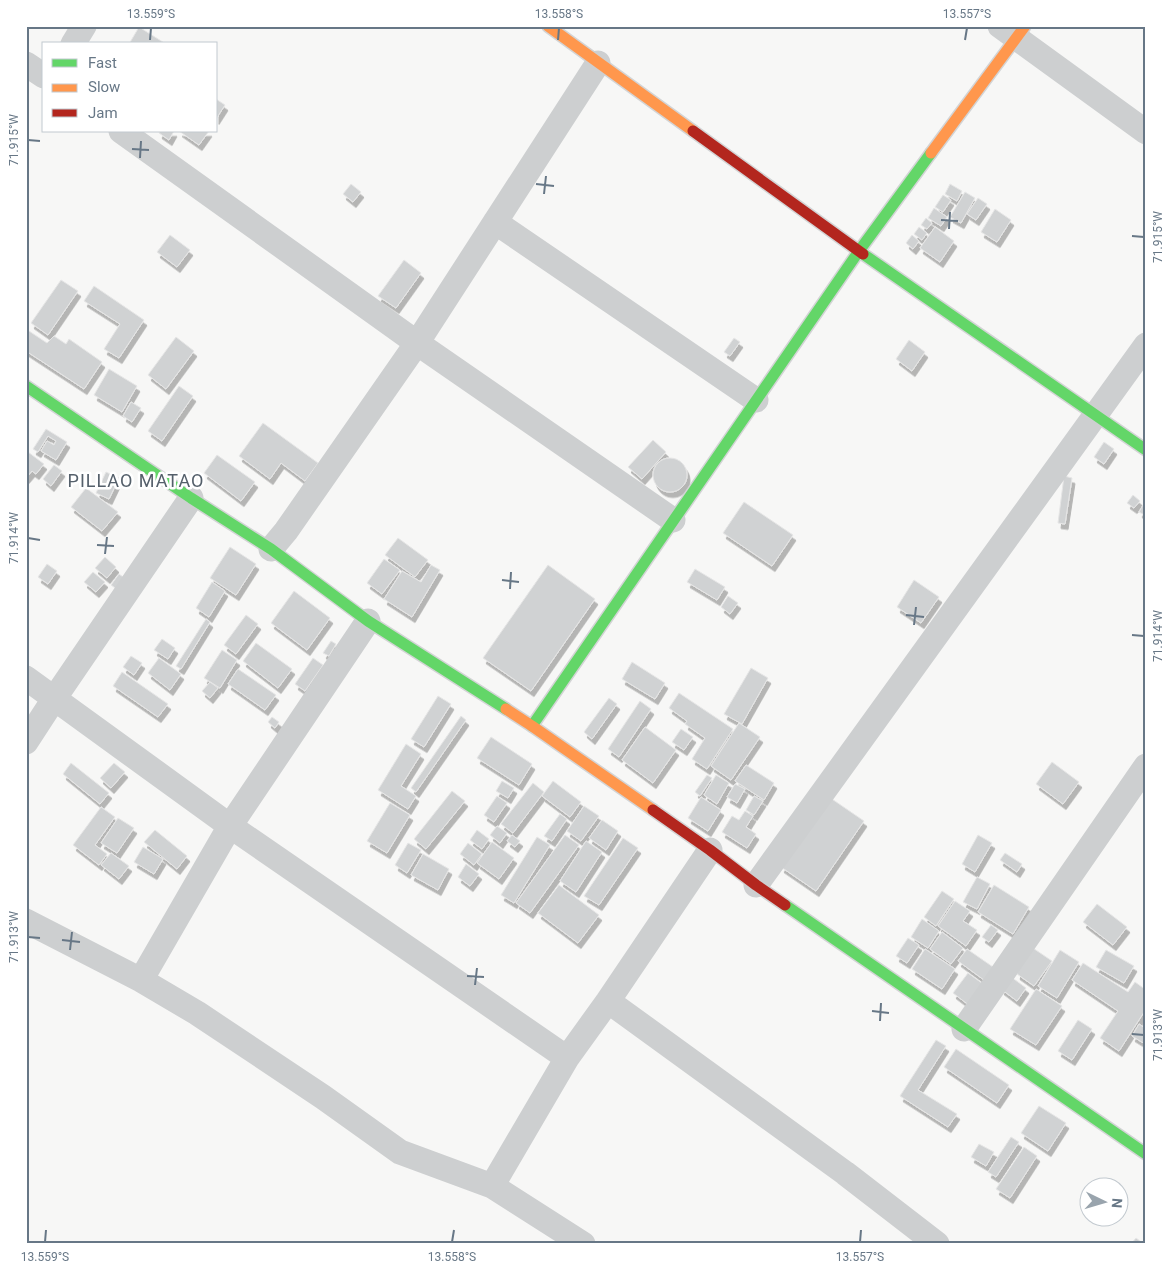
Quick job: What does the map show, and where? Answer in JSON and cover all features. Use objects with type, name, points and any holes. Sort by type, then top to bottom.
[{"type":"street","points":[[73,42],[84,26]]},
{"type":"street","points":[[548,26],[859,251],[1146,450]]},
{"type":"street","points":[[532,726],[1013,30],[1146,132]]},
{"type":"street","points":[[271,549],[286,531],[417,343],[598,63]]},
{"type":"street","points":[[26,64],[42,75]]},
{"type":"street","points":[[122,132],[417,343],[673,520]]},
{"type":"street","points":[[495,222],[756,400]]},
{"type":"street","points":[[756,885],[1146,345]]},
{"type":"street","points":[[28,390],[271,549],[368,621],[532,726],[710,850],[756,885],[1146,1154]]},
{"type":"street","points":[[26,742],[191,498]]},
{"type":"street","points":[[141,980],[230,826],[368,621]]},
{"type":"street","points":[[26,678],[230,826],[567,1058]]},
{"type":"street","points":[[964,1029],[1146,766]]},
{"type":"street","points":[[492,1186],[567,1058],[710,850]]},
{"type":"street","points":[[26,921],[141,980],[197,1013],[323,1097],[400,1152],[492,1186],[583,1244]]},
{"type":"street","points":[[608,1001],[845,1173],[937,1244]]},
{"type":"building","points":[[139,27],[163,42],[130,42]]},
{"type":"building","points":[[218,100],[225,105],[218,116]]},
{"type":"building","points":[[160,132],[173,132],[169,140]]},
{"type":"building","points":[[180,132],[208,132],[199,145]]},
{"type":"building","points":[[351,184],[361,192],[353,202],[343,194]]},
{"type":"building","points":[[950,184],[962,191],[957,201],[945,194]]},
{"type":"building","points":[[965,192],[975,198],[961,223],[950,217]]},
{"type":"building","points":[[943,195],[951,200],[943,212],[935,207]]},
{"type":"building","points":[[978,198],[987,204],[976,220],[967,214]]},
{"type":"building","points":[[934,208],[947,217],[941,226],[928,218]]},
{"type":"building","points":[[995,209],[1011,220],[997,242],[981,232]]},
{"type":"building","points":[[926,218],[932,223],[927,229],[921,225]]},
{"type":"building","points":[[919,227],[927,233],[922,240],[914,234]]},
{"type":"building","points":[[935,227],[954,241],[940,262],[920,248]]},
{"type":"building","points":[[170,235],[190,250],[177,267],[157,252]]},
{"type":"building","points":[[912,235],[919,241],[913,249],[906,243]]},
{"type":"building","points":[[404,260],[421,273],[396,308],[378,296]]},
{"type":"building","points":[[61,280],[78,291],[48,335],[31,323]]},
{"type":"building","points":[[94,286],[144,320],[119,358],[104,349],[120,324],[84,301]]},
{"type":"building","points":[[26,329],[47,343],[54,336],[66,344],[69,339],[102,362],[84,389],[26,351]]},
{"type":"building","points":[[176,337],[194,351],[166,389],[148,375]]},
{"type":"building","points":[[734,338],[740,342],[730,356],[724,352]]},
{"type":"building","points":[[909,340],[925,352],[912,371],[896,359]]},
{"type":"building","points":[[109,369],[137,386],[122,412],[94,395]]},
{"type":"building","points":[[179,386],[193,396],[162,441],[148,431]]},
{"type":"building","points":[[131,402],[141,408],[132,422],[123,416]]},
{"type":"building","points":[[263,423],[318,463],[305,481],[281,463],[270,479],[239,456]]},
{"type":"building","points":[[46,429],[67,442],[56,460],[41,451],[47,441],[54,445],[56,441],[48,436],[38,452],[33,449]]},
{"type":"building","points":[[653,440],[666,452],[642,479],[628,467]]},
{"type":"building","points":[[1104,442],[1114,449],[1104,464],[1094,457]]},
{"type":"building","points":[[28,452],[44,464],[36,474],[32,471],[26,478],[26,454]]},
{"type":"building","points":[[217,455],[255,482],[241,501],[204,473]]},
{"type":"building","points":[[670,458],[682,463],[687,475],[682,487],[670,492],[658,487],[653,475],[658,463]]},
{"type":"building","points":[[54,465],[62,471],[51,486],[43,479]]},
{"type":"building","points":[[106,472],[119,478],[109,499],[96,493]]},
{"type":"building","points":[[1064,476],[1072,478],[1065,524],[1058,523]]},
{"type":"building","points":[[86,488],[118,512],[102,531],[71,507]]},
{"type":"building","points":[[1133,495],[1140,501],[1134,508],[1127,503]]},
{"type":"building","points":[[1146,500],[1146,516],[1139,512]]},
{"type":"building","points":[[744,502],[793,535],[772,566],[723,533]]},
{"type":"building","points":[[398,538],[428,560],[415,577],[385,555]]},
{"type":"building","points":[[230,547],[256,564],[236,595],[210,578]]},
{"type":"building","points":[[105,557],[116,567],[107,578],[95,568]]},
{"type":"building","points":[[384,559],[400,570],[382,594],[367,583]]},
{"type":"building","points":[[47,564],[57,571],[48,584],[38,577]]},
{"type":"building","points":[[431,565],[440,570],[412,617],[384,599],[402,571],[421,582]]},
{"type":"building","points":[[548,565],[595,599],[531,691],[483,658]]},
{"type":"building","points":[[695,569],[725,587],[717,600],[687,582]]},
{"type":"building","points":[[93,572],[105,582],[96,592],[84,582]]},
{"type":"building","points":[[119,574],[130,582],[122,593],[111,585]]},
{"type":"building","points":[[914,580],[939,597],[921,623],[897,607]]},
{"type":"building","points":[[212,582],[225,591],[209,617],[196,608]]},
{"type":"building","points":[[294,591],[330,618],[307,650],[271,623]]},
{"type":"building","points":[[728,596],[738,603],[730,614],[721,607]]},
{"type":"building","points":[[246,615],[258,624],[236,654],[224,645]]},
{"type":"building","points":[[206,619],[210,622],[181,669],[176,666]]},
{"type":"building","points":[[162,639],[175,648],[168,659],[154,650]]},
{"type":"building","points":[[331,641],[336,644],[329,656],[323,653]]},
{"type":"building","points":[[256,643],[292,669],[278,688],[243,661]]},
{"type":"building","points":[[222,650],[237,660],[220,688],[204,678]]},
{"type":"building","points":[[131,656],[142,663],[134,675],[123,667]]},
{"type":"building","points":[[159,658],[181,674],[170,690],[148,673]]},
{"type":"building","points":[[313,658],[323,665],[305,691],[295,684]]},
{"type":"building","points":[[632,662],[665,683],[655,699],[622,679]]},
{"type":"building","points":[[751,668],[768,678],[742,724],[724,714]]},
{"type":"building","points":[[238,669],[276,695],[265,710],[228,684]]},
{"type":"building","points":[[122,672],[168,704],[158,717],[113,686]]},
{"type":"building","points":[[210,682],[218,688],[210,698],[202,691]]},
{"type":"building","points":[[679,693],[733,729],[707,769],[692,759],[705,738],[685,724],[687,721],[669,708]]},
{"type":"building","points":[[438,696],[451,704],[424,747],[411,739]]},
{"type":"building","points":[[609,698],[617,704],[592,739],[584,732]]},
{"type":"building","points":[[640,701],[651,709],[619,757],[608,749]]},
{"type":"building","points":[[461,716],[466,720],[416,792],[411,788]]},
{"type":"building","points":[[272,717],[279,722],[275,728],[268,722]]},
{"type":"building","points":[[739,723],[760,737],[731,780],[711,766]]},
{"type":"building","points":[[645,727],[676,750],[653,783],[622,760]]},
{"type":"building","points":[[681,729],[693,737],[684,750],[672,742]]},
{"type":"building","points":[[491,737],[532,764],[519,785],[477,758]]},
{"type":"building","points":[[406,744],[421,754],[401,786],[416,796],[408,809],[378,790]]},
{"type":"building","points":[[1052,762],[1079,782],[1063,804],[1036,784]]},
{"type":"building","points":[[71,763],[109,793],[100,804],[63,774]]},
{"type":"building","points":[[114,763],[125,772],[111,788],[100,778]]},
{"type":"building","points":[[746,765],[774,783],[764,800],[735,781]]},
{"type":"building","points":[[707,775],[712,778],[700,796],[695,792]]},
{"type":"building","points":[[716,775],[729,783],[717,804],[704,795]]},
{"type":"building","points":[[502,781],[514,788],[508,798],[496,791]]},
{"type":"building","points":[[553,781],[581,802],[570,817],[542,796]]},
{"type":"building","points":[[533,783],[544,792],[513,833],[501,824]]},
{"type":"building","points":[[735,784],[745,789],[737,803],[727,797]]},
{"type":"building","points":[[452,791],[465,801],[426,849],[414,839]]},
{"type":"building","points":[[497,796],[507,803],[494,822],[484,815]]},
{"type":"building","points":[[754,796],[763,801],[754,815],[746,810]]},
{"type":"building","points":[[701,797],[721,810],[708,831],[688,818]]},
{"type":"building","points":[[829,797],[864,821],[816,891],[781,867]]},
{"type":"building","points":[[390,803],[410,815],[387,853],[367,841]]},
{"type":"building","points":[[584,806],[599,816],[581,841],[567,831]]},
{"type":"building","points":[[101,807],[115,817],[95,845],[107,854],[99,865],[73,845]]},
{"type":"building","points":[[745,811],[753,816],[746,827],[756,834],[747,848],[722,832],[732,816],[739,820]]},
{"type":"building","points":[[560,814],[567,819],[552,841],[544,836]]},
{"type":"building","points":[[118,818],[134,828],[117,853],[101,843]]},
{"type":"building","points":[[602,820],[618,831],[606,850],[589,838]]},
{"type":"building","points":[[497,826],[507,833],[500,843],[490,835]]},
{"type":"building","points":[[155,830],[187,856],[177,869],[144,842]]},
{"type":"building","points":[[477,830],[489,839],[482,849],[470,840]]},
{"type":"building","points":[[512,835],[520,841],[515,847],[507,841]]},
{"type":"building","points":[[565,835],[579,845],[530,913],[516,903]]},
{"type":"building","points":[[978,835],[992,843],[975,872],[962,864]]},
{"type":"building","points":[[537,837],[550,845],[514,903],[501,895]]},
{"type":"building","points":[[623,838],[638,848],[599,905],[584,896]]},
{"type":"building","points":[[586,841],[602,852],[576,892],[560,881]]},
{"type":"building","points":[[492,842],[514,858],[499,879],[477,863]]},
{"type":"building","points":[[408,843],[421,850],[407,873],[395,865]]},
{"type":"building","points":[[468,843],[482,854],[474,865],[460,854]]},
{"type":"building","points":[[143,847],[163,859],[154,874],[134,862]]},
{"type":"building","points":[[111,853],[129,866],[119,879],[101,865]]},
{"type":"building","points":[[1005,853],[1022,864],[1017,872],[1000,860]]},
{"type":"building","points":[[423,854],[449,869],[438,890],[411,875]]},
{"type":"building","points":[[466,864],[479,874],[470,886],[458,877]]},
{"type":"building","points":[[977,877],[990,884],[977,909],[963,902]]},
{"type":"building","points":[[559,885],[599,915],[578,943],[538,913]]},
{"type":"building","points":[[994,885],[1029,907],[1013,934],[978,912]]},
{"type":"building","points":[[942,891],[954,899],[936,926],[924,917]]},
{"type":"building","points":[[955,901],[970,911],[963,921],[977,930],[966,946],[938,926]]},
{"type":"building","points":[[1097,904],[1127,927],[1113,945],[1083,922]]},
{"type":"building","points":[[922,919],[939,931],[928,948],[911,937]]},
{"type":"building","points":[[991,925],[998,930],[989,942],[982,937]]},
{"type":"building","points":[[942,932],[963,948],[951,964],[930,949]]},
{"type":"building","points":[[908,938],[919,945],[907,963],[896,956]]},
{"type":"building","points":[[1027,944],[1052,961],[1034,986],[1017,974]]},
{"type":"building","points":[[925,949],[955,969],[942,989],[912,969]]},
{"type":"building","points":[[967,949],[993,967],[984,980],[958,961]]},
{"type":"building","points":[[1060,950],[1079,962],[1057,998],[1038,986]]},
{"type":"building","points":[[1106,950],[1134,966],[1124,983],[1096,967]]},
{"type":"building","points":[[1083,963],[1128,992],[1135,982],[1146,990],[1146,1009],[1119,1051],[1100,1038],[1118,1011],[1072,980]]},
{"type":"building","points":[[968,973],[990,989],[974,1009],[953,993]]},
{"type":"building","points":[[1010,976],[1026,988],[1017,1001],[1001,989]]},
{"type":"building","points":[[1036,989],[1062,1006],[1036,1045],[1010,1029]]},
{"type":"building","points":[[1078,1020],[1092,1029],[1072,1060],[1058,1051]]},
{"type":"building","points":[[1139,1024],[1146,1029],[1145,1044],[1132,1036]]},
{"type":"building","points":[[936,1040],[946,1046],[918,1090],[957,1114],[948,1127],[900,1096]]},
{"type":"building","points":[[956,1049],[1009,1085],[997,1103],[944,1067]]},
{"type":"building","points":[[1039,1106],[1066,1123],[1048,1151],[1021,1133]]},
{"type":"building","points":[[1011,1137],[1019,1142],[996,1177],[988,1172]]},
{"type":"building","points":[[979,1144],[994,1152],[986,1166],[971,1157]]},
{"type":"building","points":[[1024,1147],[1037,1156],[1010,1198],[996,1189]]},
{"type":"building","points":[[1136,1238],[1144,1244],[1131,1244]]},
{"type":"traffic: fast","points":[[532,726],[859,251],[931,153]]},
{"type":"traffic: fast","points":[[863,254],[1146,450]]},
{"type":"traffic: fast","points":[[26,386],[191,498],[271,549],[368,621],[506,709]]},
{"type":"traffic: fast","points":[[785,905],[1146,1154]]},
{"type":"traffic: slow","points":[[548,26],[693,131]]},
{"type":"traffic: slow","points":[[931,153],[1025,26]]},
{"type":"traffic: slow","points":[[506,709],[653,810]]},
{"type":"traffic: jam","points":[[693,131],[863,254]]},
{"type":"traffic: jam","points":[[653,810],[785,905]]},
{"type":"district","name":"PILLAO MATAO","points":[[136,480]]}]
